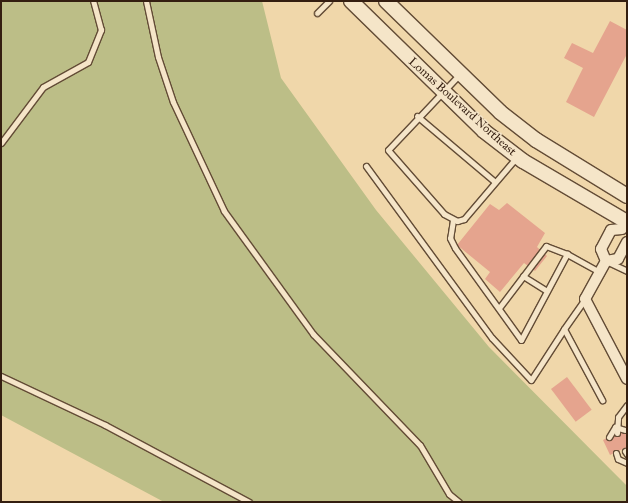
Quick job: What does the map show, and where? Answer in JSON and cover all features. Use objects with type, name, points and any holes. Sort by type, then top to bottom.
[{"type":"main road","name":"Lomas Boulevard Northeast","points":[[351,1],[443,92],[517,157],[626,223]]},
{"type":"main road","name":"Lomas Boulevard Northeast","points":[[386,1],[459,75],[536,140],[627,196]]},
{"type":"street","points":[[606,261],[600,249],[611,230],[626,223],[627,238]]},
{"type":"street","points":[[627,242],[618,258],[606,261],[585,299],[627,379]]},
{"type":"lane","points":[[1,143],[43,87],[88,62],[101,30],[93,1]]},
{"type":"lane","points":[[146,1],[158,57],[173,102],[224,211],[313,334],[420,445],[449,494],[459,502]]},
{"type":"lane","points":[[317,13],[329,1]]},
{"type":"lane","points":[[459,75],[417,116],[388,150],[444,214],[453,220],[464,219],[517,157]]},
{"type":"lane","points":[[417,116],[495,182]]},
{"type":"lane","points":[[366,166],[492,338],[531,380],[585,299]]},
{"type":"lane","points":[[453,220],[452,244],[521,340],[567,254]]},
{"type":"lane","points":[[498,308],[546,246],[567,254],[600,272]]},
{"type":"lane","points":[[606,261],[627,271]]},
{"type":"lane","points":[[523,276],[547,290]]},
{"type":"lane","points":[[564,329],[602,400]]},
{"type":"lane","points":[[1,376],[105,425],[250,502]]},
{"type":"lane","points":[[608,437],[616,430],[627,405]]},
{"type":"lane","points":[[616,430],[625,430]]},
{"type":"lane","points":[[616,453],[618,459],[627,462]]},
{"type":"green space","points":[[1,1],[262,1],[281,78],[376,210],[489,347],[627,486],[627,502],[164,502],[1,415]]},
{"type":"building","points":[[610,21],[627,30],[627,54],[594,117],[566,102],[583,68],[564,58],[572,43],[593,53]]},
{"type":"building","points":[[507,203],[545,233],[537,247],[547,256],[535,271],[524,263],[500,292],[485,279],[490,272],[457,245],[490,204],[499,210]]},
{"type":"building","points":[[567,377],[592,410],[576,422],[551,389]]},
{"type":"building","points":[[627,428],[627,447],[610,455],[603,440]]}]
